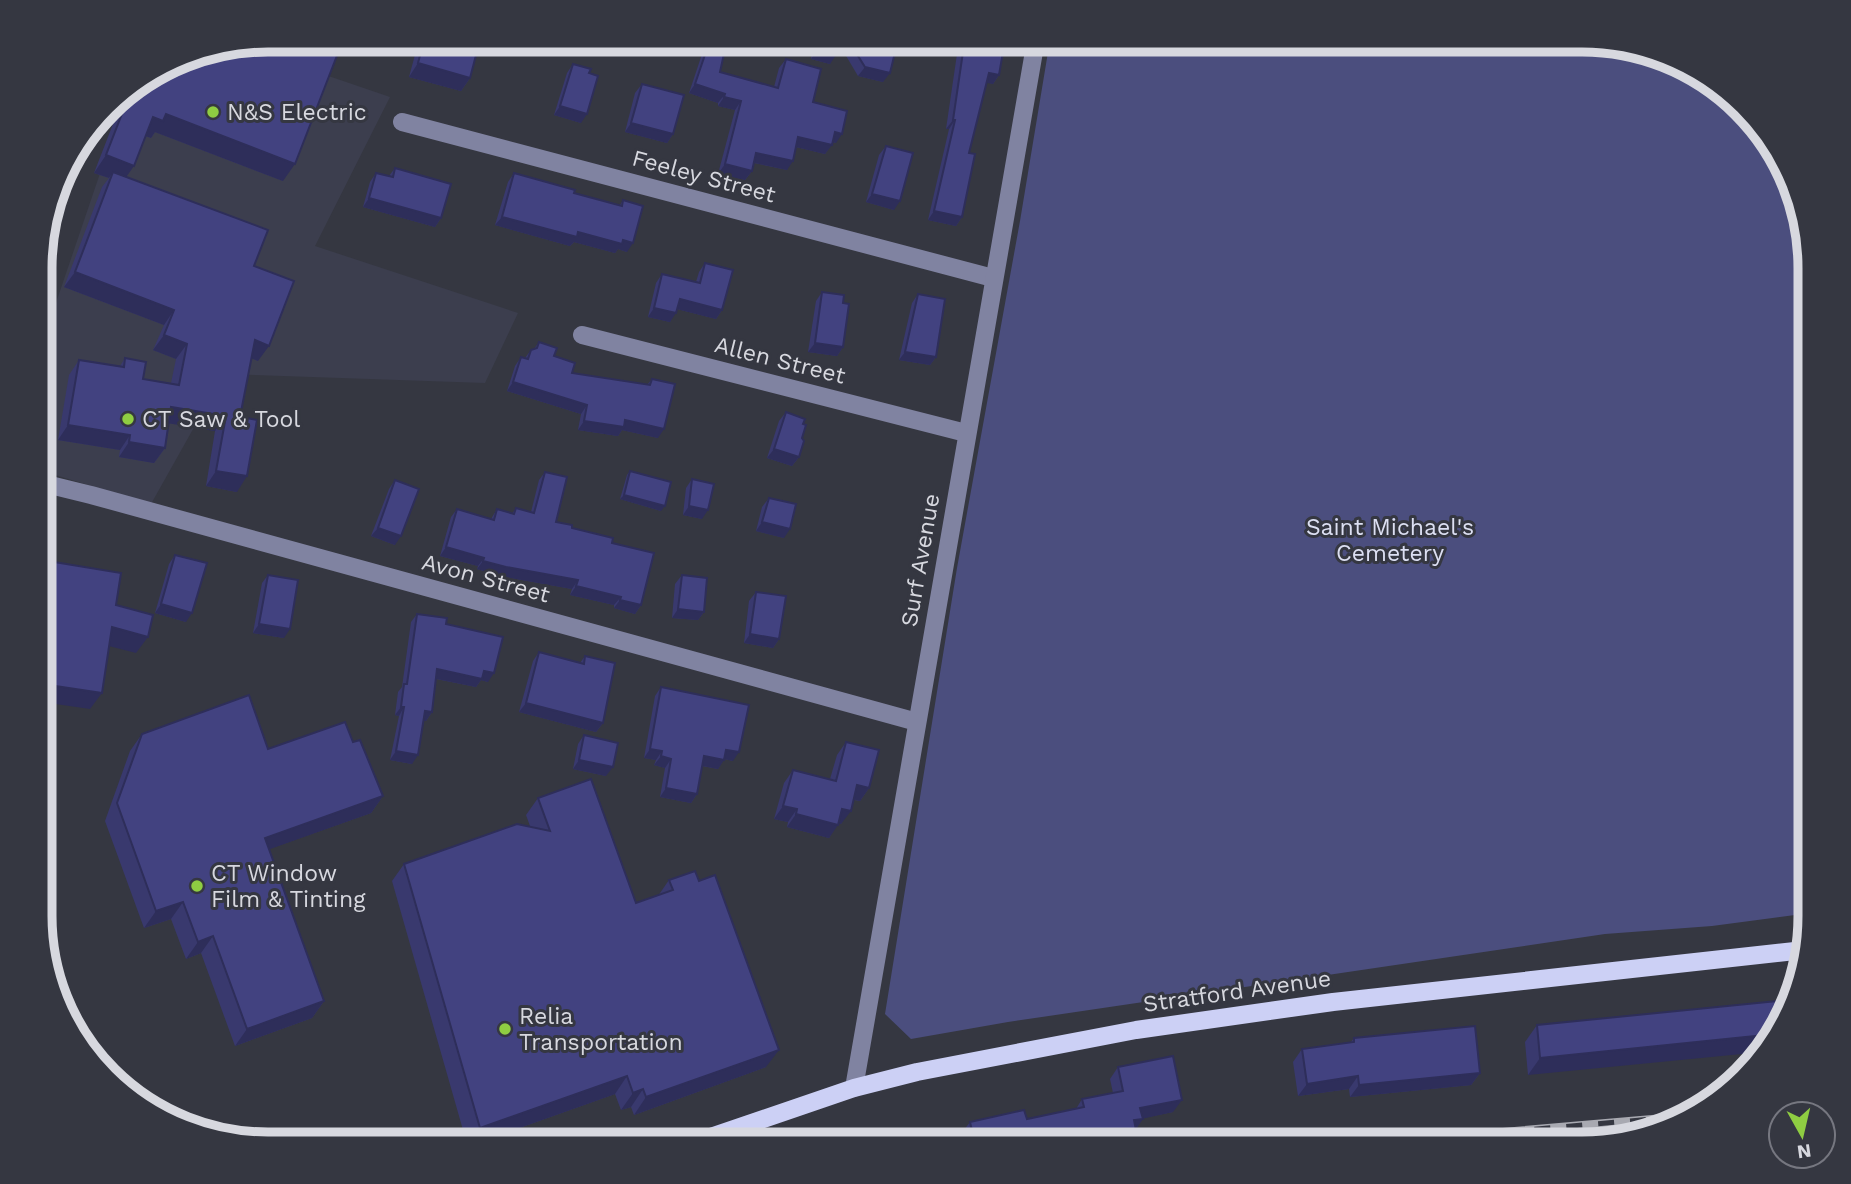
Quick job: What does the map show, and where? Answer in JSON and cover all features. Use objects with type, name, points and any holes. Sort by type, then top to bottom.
[{"type":"main road","name":"Stratford Avenue","points":[[726,1132],[854,1088],[917,1072],[1136,1030],[1333,1002],[1795,951]]},
{"type":"street","name":"Surf Avenue","points":[[854,1088],[1034,52]]},
{"type":"street","name":"Feeley Street","points":[[402,122],[993,278]]},
{"type":"street","name":"Allen Street","points":[[582,335],[966,433]]},
{"type":"street","name":"Avon Street","points":[[52,486],[917,722]]},
{"type":"shaded area","points":[[254,53],[261,53],[390,97],[315,246],[518,313],[485,383],[224,374],[151,504],[52,474],[52,315],[121,111],[160,81],[173,75],[199,64]]},
{"type":"green space","name":"Saint Michael's Cemetery","points":[[1048,52],[1611,54],[1652,64],[1678,75],[1725,106],[1745,126],[1770,160],[1791,212],[1797,240],[1798,915],[1712,926],[1605,934],[1008,1022],[911,1039],[885,1014],[957,568]]},
{"type":"building","points":[[963,52],[1003,52],[999,75],[989,73],[969,153],[975,154],[962,217],[934,211],[953,120]]},
{"type":"building","name":"N&S Electric","points":[[254,53],[338,53],[295,164],[166,114],[163,121],[153,117],[134,166],[106,155],[124,108],[160,81],[173,75],[199,64]]},
{"type":"building","points":[[421,53],[477,53],[470,78],[418,63]]},
{"type":"building","points":[[706,53],[724,53],[720,72],[778,88],[786,59],[821,69],[813,102],[847,111],[842,134],[835,132],[832,145],[798,137],[793,161],[756,153],[752,171],[725,164],[741,101],[724,97],[725,94],[695,84]]},
{"type":"building","points":[[856,53],[895,53],[890,73],[865,67]]},
{"type":"building","points":[[573,64],[591,69],[589,73],[598,76],[587,114],[560,106]]},
{"type":"building","points":[[642,84],[684,95],[673,134],[631,123]]},
{"type":"building","points":[[886,146],[913,153],[900,201],[872,194]]},
{"type":"building","points":[[395,168],[451,184],[441,218],[369,198],[376,173],[393,177]]},
{"type":"building","points":[[113,172],[268,230],[254,266],[294,281],[269,346],[255,340],[240,417],[257,420],[247,476],[216,471],[226,416],[171,407],[165,448],[129,442],[130,435],[68,425],[79,360],[124,367],[125,358],[146,362],[143,379],[179,385],[187,344],[164,335],[174,310],[75,272]]},
{"type":"building","points":[[514,173],[622,206],[623,200],[643,206],[633,243],[623,240],[622,244],[578,232],[577,237],[502,217]]},
{"type":"building","points":[[705,263],[733,270],[722,310],[680,299],[676,313],[654,308],[662,274],[700,283]]},
{"type":"building","points":[[822,292],[844,295],[843,303],[849,304],[843,347],[815,343]]},
{"type":"building","points":[[918,294],[945,299],[936,357],[905,352]]},
{"type":"building","points":[[539,342],[557,348],[554,356],[575,363],[572,373],[650,385],[652,379],[675,384],[664,429],[625,420],[624,427],[584,421],[587,405],[513,382],[521,357],[528,359],[531,350],[537,348]]},
{"type":"building","points":[[786,412],[805,419],[802,438],[804,441],[799,457],[774,449]]},
{"type":"building","points":[[630,471],[671,482],[665,506],[624,495]]},
{"type":"building","points":[[545,472],[567,477],[556,522],[613,538],[612,543],[654,553],[641,605],[576,586],[578,580],[506,567],[446,547],[457,509],[494,520],[497,509],[514,514],[516,508],[534,513]]},
{"type":"building","points":[[692,479],[714,484],[708,510],[689,506]]},
{"type":"building","points":[[395,480],[419,489],[401,536],[378,528]]},
{"type":"building","points":[[769,498],[796,504],[790,529],[762,522]]},
{"type":"building","points":[[175,555],[207,563],[192,613],[161,604]]},
{"type":"building","points":[[52,562],[121,573],[116,605],[153,615],[148,637],[112,627],[102,693],[52,686]]},
{"type":"building","points":[[268,575],[298,580],[290,629],[259,624]]},
{"type":"building","points":[[682,575],[707,578],[704,612],[678,609]]},
{"type":"building","points":[[756,592],[786,596],[779,639],[750,634]]},
{"type":"building","points":[[417,614],[447,618],[446,624],[503,637],[494,673],[484,671],[482,679],[437,669],[432,712],[425,711],[418,755],[396,751],[404,707],[401,707],[404,684],[407,684]]},
{"type":"building","points":[[539,652],[584,664],[585,656],[615,663],[603,723],[526,703]]},
{"type":"building","points":[[661,687],[749,705],[739,752],[726,750],[724,760],[704,756],[697,794],[666,788],[671,759],[661,756],[662,751],[650,749]]},
{"type":"building","name":"CT Window Film & Tinting","points":[[249,695],[268,749],[345,722],[353,742],[360,740],[383,796],[265,838],[324,1001],[247,1029],[213,936],[198,942],[183,902],[156,911],[117,803],[142,734]]},
{"type":"building","points":[[584,735],[618,743],[613,767],[579,760]]},
{"type":"building","points":[[846,742],[879,750],[869,788],[857,785],[851,811],[842,809],[838,825],[796,814],[797,809],[783,806],[793,770],[836,781]]},
{"type":"building","points":[[591,779],[636,903],[673,890],[669,880],[695,871],[699,881],[715,875],[779,1050],[646,1097],[643,1089],[633,1093],[627,1076],[480,1128],[404,864],[517,824],[550,831],[538,798]]},
{"type":"building","points":[[1780,1001],[1762,1035],[1540,1058],[1537,1025]]},
{"type":"building","points":[[1475,1026],[1480,1073],[1359,1085],[1358,1076],[1307,1084],[1302,1049],[1354,1042],[1354,1038]]},
{"type":"building","points":[[1173,1056],[1182,1100],[1140,1108],[1143,1119],[1134,1120],[1136,1130],[1129,1131],[972,1131],[970,1122],[1024,1110],[1027,1119],[1084,1107],[1082,1099],[1123,1091],[1118,1067]]},
{"type":"railway","points":[[1513,1131],[1655,1119]]},
{"type":"place","name":"N&S Electric","points":[[213,112]]},
{"type":"place","name":"CT Saw & Tool","points":[[128,419]]},
{"type":"place","name":"CT Window Film & Tinting","points":[[197,886]]},
{"type":"place","name":"Relia Transportation","points":[[505,1029]]}]
